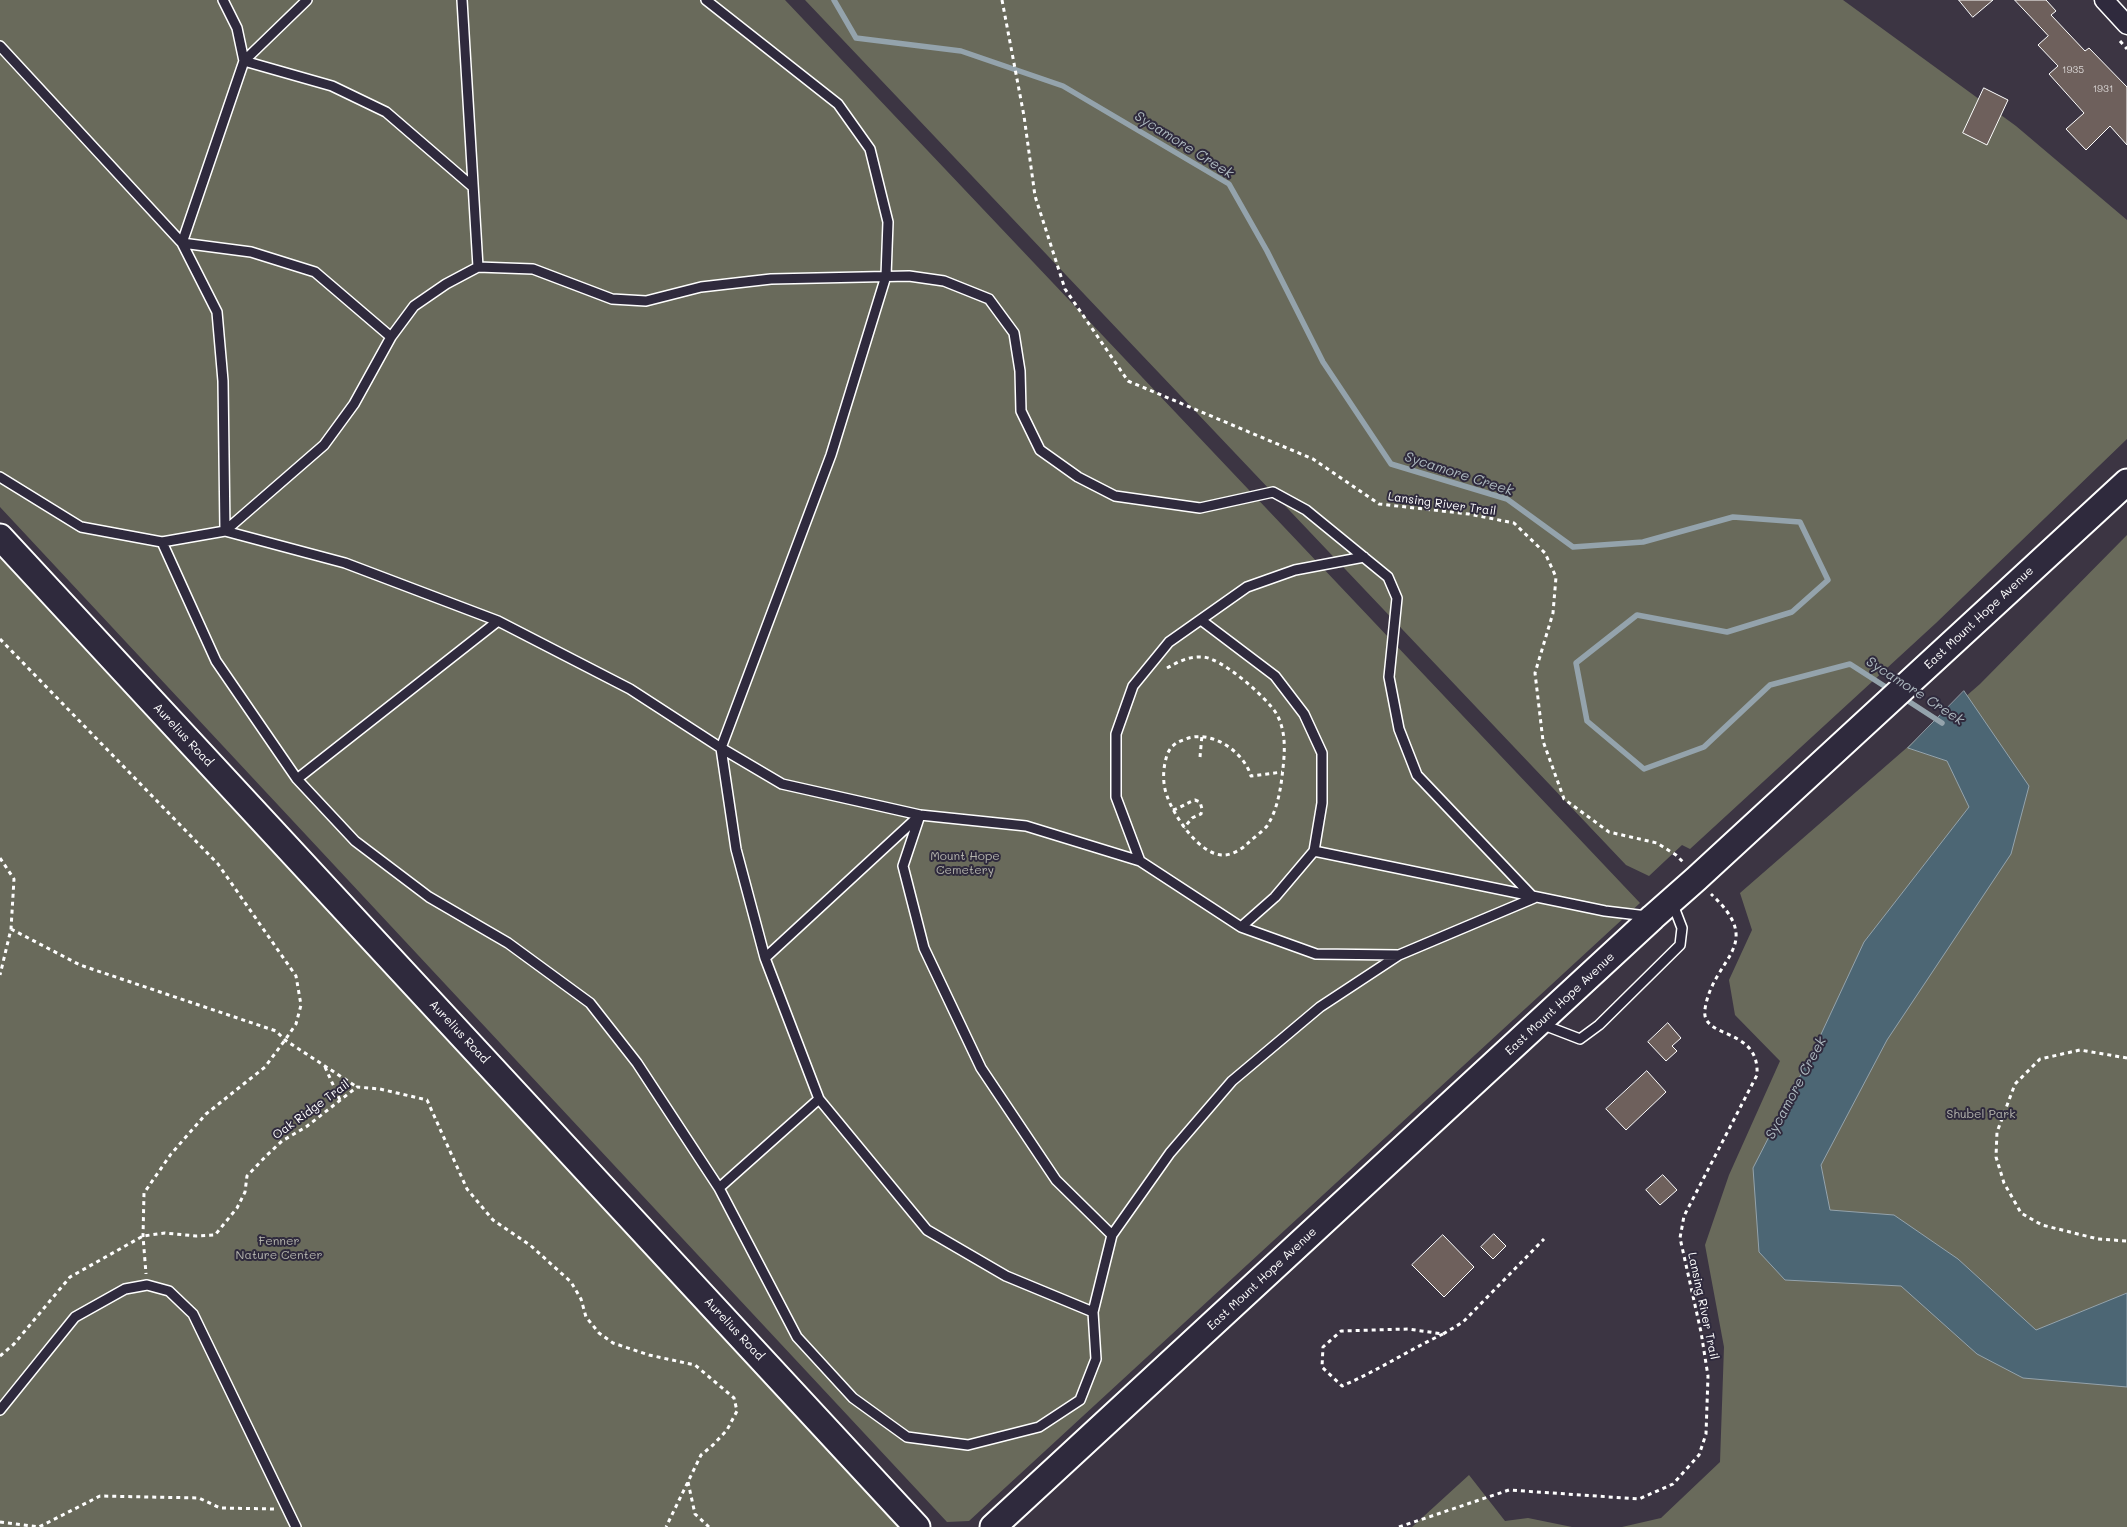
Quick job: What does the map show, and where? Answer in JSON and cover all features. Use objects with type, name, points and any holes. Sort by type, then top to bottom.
[{"type":"street","points":[[2104,0],[2127,24]]},
{"type":"street","name":"East Mount Hope Avenue","points":[[994,1527],[1538,1023],[2127,482]]},
{"type":"street","name":"Aurelius Road","points":[[0,537],[917,1527]]},
{"type":"lane","points":[[223,0],[237,28],[244,62]]},
{"type":"lane","points":[[182,243],[244,62],[307,0]]},
{"type":"lane","points":[[462,0],[478,267]]},
{"type":"lane","points":[[706,0],[838,104],[870,150],[888,222],[886,276],[831,456],[722,748],[736,849],[765,958],[819,1099],[927,1230],[1006,1276],[1093,1312]]},
{"type":"lane","points":[[0,46],[182,243],[216,312],[223,381],[225,531]]},
{"type":"lane","points":[[244,62],[332,86],[386,112],[473,188]]},
{"type":"lane","points":[[182,243],[251,252],[316,272],[391,337]]},
{"type":"lane","points":[[225,531],[324,444],[354,404],[391,337],[414,306],[446,284],[478,267],[534,269],[612,299],[646,300],[701,287],[771,279],[909,276],[944,281],[989,299],[1014,333],[1020,371],[1021,411],[1040,450],[1078,477],[1115,496],[1200,508],[1273,492],[1306,510],[1388,577],[1397,598],[1390,677],[1399,729],[1417,775],[1534,898]]},
{"type":"lane","points":[[0,477],[81,527],[162,542],[225,531],[346,563],[498,621],[630,689],[782,784],[920,815],[1026,826],[1140,861],[1241,927],[1316,954],[1399,955]]},
{"type":"lane","points":[[162,542],[216,661],[297,779],[354,841],[430,897],[508,943],[590,1003],[637,1064],[719,1188],[797,1337],[853,1398],[907,1437],[968,1445],[1039,1427],[1080,1400],[1096,1359],[1093,1312],[1112,1235],[1170,1153],[1232,1081],[1320,1007],[1399,955],[1534,898]]},
{"type":"lane","points":[[1140,861],[1116,797],[1116,734],[1133,686],[1170,642],[1248,587],[1295,570],[1364,557]]},
{"type":"lane","points":[[1201,620],[1275,676],[1304,714],[1322,753],[1322,803],[1314,851],[1275,897],[1241,927]]},
{"type":"lane","points":[[297,779],[498,621]]},
{"type":"lane","points":[[765,958],[920,815]]},
{"type":"lane","points":[[920,815],[903,866],[924,948],[981,1068],[1056,1180],[1112,1235]]},
{"type":"lane","points":[[1314,851],[1534,898],[1605,911],[1653,917]]},
{"type":"lane","points":[[1538,1023],[1580,1040],[1599,1025],[1680,944],[1682,928],[1672,901]]},
{"type":"lane","points":[[719,1188],[819,1099]]},
{"type":"lane","points":[[0,1410],[76,1316],[125,1288],[147,1285],[169,1291],[194,1314],[296,1527]]},
{"type":"path","name":"Lansing River Trail","points":[[1002,0],[1007,17],[1024,116],[1035,196],[1065,289],[1128,381],[1313,459],[1380,504],[1469,514],[1514,524],[1546,553],[1556,578],[1553,613],[1535,673],[1543,741],[1564,798],[1609,832],[1657,843],[1676,855],[1685,864]]},
{"type":"path","points":[[0,639],[218,864],[296,976],[301,1005],[296,1024],[285,1040],[265,1067],[206,1114],[171,1154],[144,1193],[143,1236],[147,1285]]},
{"type":"path","points":[[1166,668],[1182,659],[1203,656],[1222,664],[1250,685],[1276,713],[1286,744],[1278,801],[1267,826],[1242,849],[1226,856],[1216,854],[1204,847],[1184,828],[1166,794],[1163,772],[1168,753],[1174,744],[1189,737],[1202,735],[1219,741],[1234,750],[1246,764],[1251,776],[1282,772]]},
{"type":"path","points":[[1200,757],[1202,735]]},
{"type":"path","points":[[1173,810],[1184,807],[1195,800],[1200,802],[1201,814],[1192,818],[1184,828]]},
{"type":"path","points":[[0,858],[14,879],[11,929],[0,976]]},
{"type":"path","name":"Lansing River Trail","points":[[1399,1527],[1509,1490],[1639,1499],[1672,1484],[1699,1455],[1706,1434],[1708,1376],[1701,1332],[1680,1238],[1684,1216],[1756,1076],[1757,1065],[1754,1054],[1747,1044],[1714,1028],[1707,1020],[1704,1010],[1715,979],[1735,947],[1736,931],[1734,920],[1715,897]]},
{"type":"path","points":[[11,929],[80,965],[276,1031],[285,1040],[357,1088]]},
{"type":"path","points":[[2127,1058],[2080,1050],[2040,1058],[2015,1084],[1997,1132],[1996,1157],[2004,1183],[2021,1213],[2042,1225],[2098,1239],[2127,1241]]},
{"type":"path","points":[[325,1067],[340,1100]]},
{"type":"path","name":"Oak Ridge Trail","points":[[0,1356],[14,1344],[70,1277],[143,1236],[165,1233],[196,1236],[215,1235],[236,1208],[245,1192],[247,1176],[266,1156],[282,1141],[306,1127],[357,1088],[380,1089],[427,1100],[468,1189],[493,1220],[530,1245],[571,1282],[581,1299],[586,1317],[599,1333],[613,1343],[650,1355],[695,1365],[734,1398],[737,1410],[727,1430],[713,1446],[701,1454],[666,1527]]},
{"type":"path","points":[[1443,1334],[1408,1329],[1341,1332],[1323,1346],[1322,1367],[1342,1386],[1374,1373],[1409,1350],[1443,1334],[1463,1322],[1544,1239]]},
{"type":"path","points":[[688,1482],[695,1514],[709,1527]]},
{"type":"path","points":[[0,1522],[39,1526],[100,1496],[199,1498],[220,1508],[288,1510]]},
{"type":"green space","name":"Mount Hope Cemetery","points":[[0,0],[785,0],[1640,903],[969,1521],[947,1522],[0,507]]},
{"type":"green space","points":[[805,0],[1843,0],[2016,126],[2127,220],[2127,439],[1936,623],[1690,849],[1682,845],[1649,876],[1626,865]]},
{"type":"green space","name":"Shubel Park","points":[[2127,535],[2127,1527],[1622,1527],[1661,1518],[1720,1462],[1724,1347],[1705,1245],[1729,1175],[1780,1061],[1735,1015],[1729,980],[1752,930],[1740,893],[1980,684]]},
{"type":"green space","name":"Fenner Nature Center","points":[[0,537],[917,1527],[0,1527]]},
{"type":"green space","points":[[1469,1475],[1505,1521],[1528,1518],[1572,1527],[1412,1527]]},
{"type":"water","points":[[1964,691],[2029,786],[2011,854],[1887,1040],[1821,1165],[1830,1210],[1894,1215],[1958,1259],[2036,1330],[2127,1293],[2127,1387],[2023,1378],[1977,1354],[1901,1286],[1785,1280],[1759,1252],[1753,1168],[1816,1045],[1864,942],[1969,807],[1947,761],[1908,748]]},
{"type":"building","points":[[1959,0],[1993,0],[1973,17]]},
{"type":"building","points":[[2015,0],[2046,0],[2056,11],[2051,15],[2085,51],[2089,48],[2127,87],[2127,145],[2110,126],[2086,150],[2066,129],[2084,113],[2049,74],[2058,66],[2038,45],[2048,36]]},
{"type":"building","points":[[1984,88],[2008,100],[1987,145],[1963,133]]},
{"type":"building","points":[[1668,1023],[1681,1038],[1672,1046],[1677,1051],[1666,1061],[1648,1042]]},
{"type":"building","points":[[1647,1071],[1666,1092],[1626,1130],[1606,1109]]},
{"type":"building","points":[[1663,1175],[1677,1190],[1660,1205],[1646,1190]]},
{"type":"building","points":[[1494,1234],[1506,1246],[1493,1259],[1481,1247]]},
{"type":"building","points":[[1443,1235],[1474,1267],[1444,1297],[1412,1265]]},
{"type":"waterway","name":"Sycamore Creek","points":[[834,0],[856,38],[961,51],[1063,86],[1229,184],[1267,251],[1323,362],[1391,464],[1507,499],[1573,547],[1643,542],[1733,517],[1800,522],[1828,580],[1792,612],[1727,632],[1637,615],[1576,663],[1587,721],[1644,769],[1704,747],[1770,685],[1850,664],[1892,691]]},
{"type":"waterway","name":"Sycamore Creek","points":[[1902,697],[1942,723]]}]
